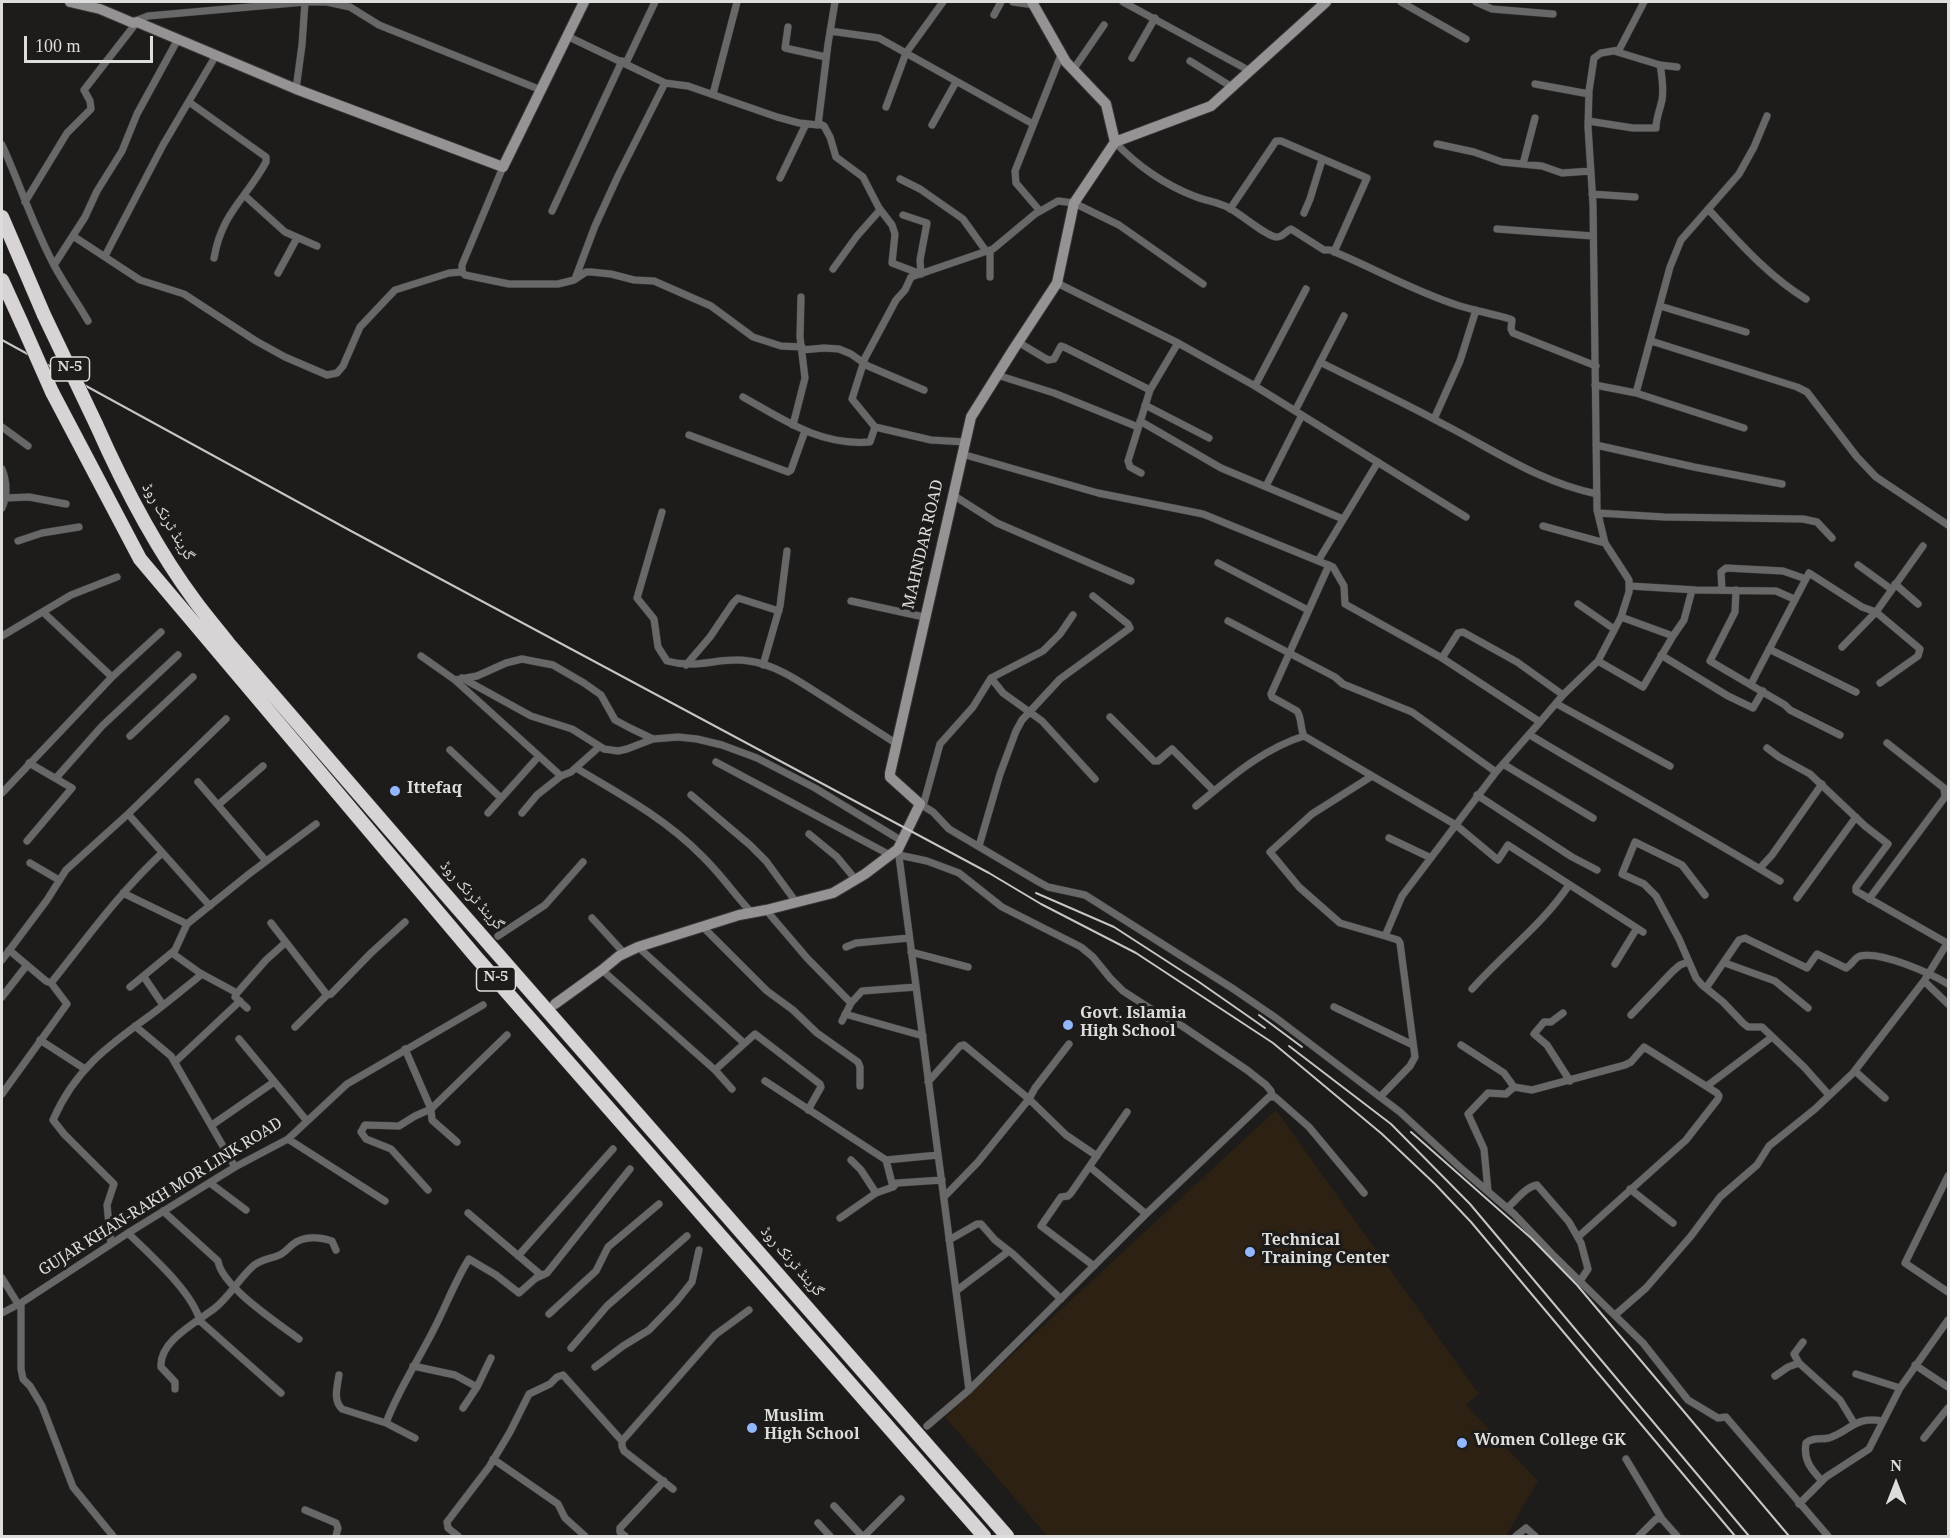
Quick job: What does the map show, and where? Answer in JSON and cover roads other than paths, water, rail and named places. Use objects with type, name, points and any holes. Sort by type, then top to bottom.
[{"type":"highway","name":"گرینڈ ٹرنک روڈ","points":[[2,217],[44,315],[117,472],[138,511],[194,600],[271,693],[494,940],[1007,1536]]},
{"type":"highway","name":"گرینڈ ٹرنک روڈ","points":[[2,280],[52,392],[140,559],[476,957],[984,1536]]},
{"type":"highway","points":[[476,957],[494,940]]},
{"type":"street","points":[[70,2],[100,9],[135,22],[296,89],[503,166]]},
{"type":"street","points":[[296,89],[305,2]]},
{"type":"street","points":[[25,202],[67,133],[91,108],[84,90],[135,22],[148,16],[327,2],[350,7],[379,26],[541,90]]},
{"type":"street","points":[[462,272],[462,265],[473,234],[503,166],[584,2]]},
{"type":"street","points":[[552,211],[655,2]]},
{"type":"street","points":[[713,94],[737,2]]},
{"type":"street","points":[[820,124],[826,57],[835,2]]},
{"type":"street","points":[[886,107],[906,53],[944,2]]},
{"type":"street","points":[[994,15],[1001,2]]},
{"type":"street","points":[[1013,2],[1033,3],[1062,55],[1106,105],[1115,142],[1133,159],[1171,185],[1195,196],[1216,202],[1273,236],[1282,236],[1292,229],[1324,250],[1334,252],[1420,290],[1460,306],[1510,319],[1513,333],[1596,366]]},
{"type":"street","points":[[1123,2],[1250,70]]},
{"type":"street","points":[[1115,142],[1211,106],[1326,2]]},
{"type":"street","points":[[1401,2],[1466,39]]},
{"type":"street","points":[[1476,2],[1492,9],[1553,14]]},
{"type":"street","points":[[1385,936],[1402,896],[1477,795],[1563,695],[1598,661],[1621,616],[1630,586],[1624,571],[1605,543],[1598,513],[1592,194],[1588,121],[1594,58],[1601,53],[1619,50],[1644,2]]},
{"type":"street","points":[[1132,58],[1155,18]]},
{"type":"street","points":[[1073,70],[1104,26]]},
{"type":"street","points":[[788,27],[785,48],[826,57]]},
{"type":"street","points":[[830,31],[879,38],[1032,124]]},
{"type":"street","points":[[567,36],[665,83],[688,86],[749,109],[806,124],[824,126],[836,157],[863,177],[880,210],[892,225],[895,234],[892,263],[921,274]]},
{"type":"street","points":[[54,265],[122,151],[137,114],[178,39]]},
{"type":"street","points":[[1614,51],[1660,65],[1677,67]]},
{"type":"street","points":[[1040,211],[1015,179],[1017,166],[1032,124],[1062,55]]},
{"type":"street","points":[[105,256],[163,145],[215,57]]},
{"type":"street","points":[[1190,60],[1232,87]]},
{"type":"street","points":[[1588,121],[1633,129],[1656,129],[1663,82],[1660,65]]},
{"type":"street","points":[[932,125],[956,82]]},
{"type":"street","points":[[575,279],[595,226],[665,83]]},
{"type":"street","points":[[1535,84],[1589,94]]},
{"type":"street","points":[[189,102],[266,157],[264,166],[222,228],[213,258]]},
{"type":"street","points":[[1636,393],[1670,267],[1681,240],[1739,174],[1767,116]]},
{"type":"street","points":[[1524,164],[1535,118]]},
{"type":"street","points":[[780,178],[806,124]]},
{"type":"street","points":[[1230,209],[1276,141],[1367,178],[1334,252]]},
{"type":"street","name":"MAHNDAR ROAD","points":[[922,805],[890,777],[890,773],[971,417],[1057,283],[1074,203],[1115,142]]},
{"type":"street","points":[[1437,144],[1502,162],[1542,166],[1562,173],[1591,171]]},
{"type":"street","points":[[2,145],[54,265],[88,321]]},
{"type":"street","points":[[1304,213],[1322,160]]},
{"type":"street","points":[[900,179],[920,189],[963,219],[988,251],[990,278]]},
{"type":"street","points":[[1592,194],[1635,197]]},
{"type":"street","points":[[244,195],[273,223],[297,238],[317,246]]},
{"type":"street","points":[[965,442],[931,440],[875,427],[852,399],[863,363],[909,280],[988,251],[1040,211],[1058,201],[1074,203],[1119,225],[1203,284]]},
{"type":"street","points":[[1708,208],[1760,262],[1785,285],[1806,299]]},
{"type":"street","points":[[833,269],[880,210]]},
{"type":"street","points":[[903,215],[927,223],[920,260],[921,274]]},
{"type":"street","points":[[1497,229],[1593,236]]},
{"type":"street","points":[[73,236],[140,280],[184,294],[256,341],[285,357],[327,375],[337,373],[343,366],[360,327],[395,290],[449,273],[462,272],[479,279],[509,284],[558,284],[591,272],[634,280],[654,280],[711,306],[753,337],[781,346],[833,348],[851,354],[863,363],[924,390]]},
{"type":"street","points":[[278,273],[297,238]]},
{"type":"street","points":[[1057,283],[1178,343],[1255,386],[1466,517]]},
{"type":"street","points":[[1255,386],[1306,289]]},
{"type":"street","points":[[793,425],[805,378],[801,297]]},
{"type":"street","points":[[1660,306],[1746,332]]},
{"type":"street","points":[[1434,419],[1460,361],[1476,310]]},
{"type":"street","points":[[1266,486],[1320,362],[1344,316]]},
{"type":"street","points":[[1651,341],[1807,392],[1857,457],[1876,477],[1948,525]]},
{"type":"street","points":[[1018,342],[1050,361],[1061,346],[1150,390]]},
{"type":"street","points":[[1141,472],[1130,467],[1128,461],[1150,390],[1178,343]]},
{"type":"street","points":[[1320,362],[1434,419],[1487,450],[1552,481],[1597,495]]},
{"type":"street","points":[[997,375],[1139,424],[1221,468],[1343,519]]},
{"type":"street","points":[[1595,385],[1636,393],[1744,428]]},
{"type":"street","points":[[742,397],[805,431],[854,443],[870,442],[875,427]]},
{"type":"street","points":[[1145,405],[1209,438]]},
{"type":"street","points":[[2,427],[28,446]]},
{"type":"street","points":[[689,435],[788,472],[805,431]]},
{"type":"street","points":[[1596,445],[1694,468],[1782,484]]},
{"type":"street","points":[[962,454],[1098,493],[1203,514],[1329,565],[1333,567],[1344,586],[1345,604],[1442,658],[1540,722]]},
{"type":"street","points":[[1318,561],[1378,462]]},
{"type":"street","points":[[2,470],[5,498],[2,508]]},
{"type":"street","points":[[953,495],[997,523],[1131,581]]},
{"type":"street","points":[[5,498],[29,497],[66,504]]},
{"type":"street","points":[[662,512],[638,598],[654,619],[658,647],[667,661],[686,665],[746,660],[763,665],[794,678],[897,744]]},
{"type":"street","points":[[1598,513],[1664,517],[1803,519],[1817,522],[1832,538]]},
{"type":"street","points":[[1543,526],[1605,543]]},
{"type":"street","points":[[18,541],[42,533],[79,527]]},
{"type":"street","points":[[1842,647],[1876,612],[1923,546]]},
{"type":"street","points":[[763,665],[778,611],[787,551]]},
{"type":"street","points":[[1218,563],[1308,610]]},
{"type":"street","points":[[1329,565],[1271,694],[1272,697],[1298,711],[1300,728],[1304,736],[1456,825],[1498,860],[1508,845],[1640,930],[1614,964]]},
{"type":"street","points":[[1858,566],[1918,604]]},
{"type":"street","points":[[1722,590],[1722,570],[1726,568],[1783,571],[1806,579]]},
{"type":"street","points":[[1751,684],[1809,573],[1862,607],[1876,612],[1921,651],[1918,656],[1880,683]]},
{"type":"street","points":[[2,636],[71,595],[117,577]]},
{"type":"street","points":[[1630,586],[1692,590],[1776,591],[1794,599]]},
{"type":"street","points":[[1598,661],[1642,687],[1684,620],[1692,590]]},
{"type":"street","points":[[1736,590],[1735,612],[1710,661],[1763,691],[1790,710],[1840,735]]},
{"type":"street","points":[[979,846],[995,790],[1016,731],[1029,711],[1060,679],[1130,628],[1093,596]]},
{"type":"street","points":[[686,665],[710,638],[738,598],[778,611]]},
{"type":"street","points":[[851,601],[924,617]]},
{"type":"street","points":[[1578,604],[1614,629]]},
{"type":"street","points":[[43,612],[112,677]]},
{"type":"street","points":[[555,1004],[624,953],[751,912],[833,892],[856,880],[897,850],[922,805],[940,744],[973,707],[991,678],[1042,651],[1060,634],[1073,615]]},
{"type":"street","points":[[1621,616],[1673,636]]},
{"type":"street","points":[[1228,621],[1335,677],[1343,684],[1412,712],[1496,772]]},
{"type":"street","points":[[2,793],[112,677],[161,632]]},
{"type":"street","points":[[1442,658],[1458,633],[1463,632],[1517,663],[1563,695]]},
{"type":"street","points":[[1769,649],[1856,692]]},
{"type":"street","points":[[56,778],[102,726],[178,655]]},
{"type":"street","points":[[1661,655],[1752,708],[1763,691]]},
{"type":"street","points":[[421,656],[531,716],[572,729],[599,747],[618,751],[653,738],[678,737],[722,745],[757,758],[815,788],[897,850],[969,1390]]},
{"type":"street","points":[[458,678],[477,676],[506,663],[522,659],[547,663],[566,672],[601,695],[615,720],[653,738]]},
{"type":"street","points":[[130,736],[193,676]]},
{"type":"street","points":[[458,678],[561,776]]},
{"type":"street","points":[[991,678],[1003,693],[1042,721],[1095,779]]},
{"type":"street","points":[[1557,704],[1670,765]]},
{"type":"street","points":[[1110,717],[1154,762],[1172,749],[1214,791]]},
{"type":"street","points":[[2,960],[35,918],[66,870],[128,814],[226,719]]},
{"type":"street","points":[[1530,735],[1588,771],[1664,812],[1780,881]]},
{"type":"street","points":[[1196,806],[1256,759],[1287,741],[1304,736]]},
{"type":"street","points":[[1869,899],[1946,793],[1944,788],[1887,743]]},
{"type":"street","points":[[522,813],[537,795],[561,776],[571,772],[599,747]]},
{"type":"street","points":[[1615,1315],[1646,1288],[1685,1244],[1720,1197],[1757,1165],[1769,1146],[1854,1071],[1924,981],[1948,942],[1856,891],[1856,886],[1888,844],[1810,774],[1767,748]]},
{"type":"street","points":[[450,750],[501,798]]},
{"type":"street","points":[[488,813],[539,756]]},
{"type":"street","points":[[716,762],[897,850],[959,873],[1002,907],[1081,947],[1132,998],[1182,1026],[1266,1085],[1272,1095],[1309,1127],[1364,1193]]},
{"type":"street","points":[[27,841],[72,788],[28,763]]},
{"type":"street","points":[[1503,764],[1593,818]]},
{"type":"street","points":[[218,805],[263,766]]},
{"type":"street","points":[[576,768],[668,826],[700,854],[751,912]]},
{"type":"street","points":[[1372,776],[1312,814],[1270,852],[1299,887],[1340,923],[1398,940],[1400,943],[1415,1057],[1380,1097]]},
{"type":"street","points":[[198,782],[266,861]]},
{"type":"street","points":[[1760,868],[1772,855],[1822,784]]},
{"type":"street","points":[[691,795],[727,823],[766,861],[795,902]]},
{"type":"street","points":[[1477,795],[1572,857],[1597,870]]},
{"type":"street","points":[[922,805],[933,812],[949,829],[1048,887],[1084,895],[1249,1000],[1400,1112],[1507,1208],[1615,1315],[1643,1343],[1688,1400],[1718,1418],[1726,1417],[1828,1536]]},
{"type":"street","points":[[128,814],[210,906]]},
{"type":"street","points":[[1797,898],[1856,817]]},
{"type":"street","points":[[130,987],[172,953],[187,924],[316,824]]},
{"type":"street","points":[[809,834],[837,857],[856,880]]},
{"type":"street","points":[[1389,838],[1431,858]]},
{"type":"street","points":[[1705,895],[1682,865],[1635,842],[1622,874],[1644,884],[1656,896],[1679,939],[1696,978],[1748,1027],[1762,1027],[1804,1067],[1829,1095]]},
{"type":"street","points":[[51,982],[105,912],[162,854]]},
{"type":"street","points":[[494,940],[544,905],[583,862]]},
{"type":"street","points":[[30,863],[59,880]]},
{"type":"street","points":[[1472,988],[1559,900],[1569,885]]},
{"type":"street","points":[[123,893],[187,924]]},
{"type":"street","points":[[766,910],[807,958],[851,1003]]},
{"type":"street","points":[[592,918],[624,953]]},
{"type":"street","points":[[296,1028],[327,995],[335,991],[405,922]]},
{"type":"street","points":[[271,923],[327,995]]},
{"type":"street","points":[[703,927],[767,991],[793,1010],[817,1033],[858,1062],[860,1086]]},
{"type":"street","points":[[846,947],[856,943],[909,938]]},
{"type":"street","points":[[1706,988],[1739,940],[1745,938],[1807,968],[1817,954],[1846,968],[1858,957],[1877,955],[1929,973],[1948,984]]},
{"type":"street","points":[[247,1008],[235,997],[237,993],[266,960],[285,943]]},
{"type":"street","points":[[638,947],[744,1043]]},
{"type":"street","points":[[3,1094],[67,1004],[51,982],[46,981],[9,950]]},
{"type":"street","points":[[911,952],[968,968]]},
{"type":"street","points":[[172,953],[202,974],[237,993]]},
{"type":"street","points":[[1631,1015],[1673,971],[1688,962]]},
{"type":"street","points":[[1725,963],[1775,981],[1808,1008]]},
{"type":"street","points":[[2,997],[27,965]]},
{"type":"street","points":[[603,970],[732,1089]]},
{"type":"street","points":[[111,1244],[107,1204],[114,1184],[53,1120],[62,1100],[85,1069],[110,1044],[202,974]]},
{"type":"street","points":[[144,977],[163,1005]]},
{"type":"street","points":[[1924,981],[1948,1004]]},
{"type":"street","points":[[916,987],[862,991],[851,1003],[843,1018],[922,1036]]},
{"type":"street","points":[[175,1062],[240,1002]]},
{"type":"street","name":"GUJAR KHAN-RAKH MOR LINK ROAD","points":[[2,1312],[20,1303],[235,1167],[288,1139],[347,1084],[483,1005]]},
{"type":"street","points":[[1334,1006],[1413,1045]]},
{"type":"street","points":[[1563,1013],[1551,1022],[1544,1022],[1534,1034],[1547,1045],[1570,1081]]},
{"type":"street","points":[[135,1026],[166,1051],[175,1062],[235,1167]]},
{"type":"street","points":[[714,1070],[755,1034],[820,1084],[822,1087],[808,1110]]},
{"type":"street","points":[[428,1190],[391,1149],[366,1139],[360,1129],[365,1125],[399,1126],[431,1109],[507,1035]]},
{"type":"street","points":[[1707,1086],[1772,1037]]},
{"type":"street","points":[[239,1039],[307,1121]]},
{"type":"street","points":[[40,1040],[85,1069]]},
{"type":"street","points":[[944,1197],[978,1162],[1029,1099],[1069,1044]]},
{"type":"street","points":[[928,1082],[960,1046],[964,1045],[1029,1099],[1066,1135],[1097,1156]]},
{"type":"street","points":[[1461,1045],[1504,1073],[1514,1087],[1532,1090],[1625,1065],[1631,1062],[1644,1047],[1707,1086],[1719,1096],[1686,1140],[1578,1237]]},
{"type":"street","points":[[405,1049],[431,1109],[432,1120],[457,1142]]},
{"type":"street","points":[[1854,1071],[1886,1098]]},
{"type":"street","points":[[765,1081],[808,1110],[833,1123],[886,1160],[938,1155]]},
{"type":"street","points":[[212,1125],[274,1082]]},
{"type":"street","points":[[1488,1191],[1484,1149],[1468,1114],[1488,1094],[1506,1094],[1514,1087]]},
{"type":"street","points":[[927,1426],[969,1390],[1146,1214],[1272,1095]]},
{"type":"street","points":[[1094,1266],[1041,1226],[1061,1197],[1071,1193],[1127,1112]]},
{"type":"street","points":[[288,1139],[385,1200]]},
{"type":"street","points":[[518,1256],[613,1149]]},
{"type":"street","points":[[851,1160],[861,1170],[876,1193]]},
{"type":"street","points":[[886,1160],[893,1187]]},
{"type":"street","points":[[1090,1167],[1146,1214]]},
{"type":"street","points":[[386,1423],[398,1393],[434,1330],[469,1259],[496,1275],[519,1293],[541,1275],[547,1273],[630,1170]]},
{"type":"street","points":[[1948,1176],[1905,1263],[1948,1292]]},
{"type":"street","points":[[840,1218],[876,1193],[893,1187],[897,1183],[942,1180]]},
{"type":"street","points":[[210,1183],[246,1210]]},
{"type":"street","points":[[1507,1208],[1524,1191],[1537,1185],[1569,1222],[1578,1237],[1588,1269],[1580,1281]]},
{"type":"street","points":[[1630,1189],[1673,1223]]},
{"type":"street","points":[[549,1314],[596,1271],[608,1247],[659,1204]]},
{"type":"street","points":[[163,1211],[218,1262],[221,1273],[234,1288],[299,1339]]},
{"type":"street","points":[[468,1213],[541,1275]]},
{"type":"street","points":[[949,1240],[981,1224],[995,1240],[1010,1251],[1060,1299]]},
{"type":"street","points":[[128,1233],[171,1276],[198,1312],[200,1321],[281,1393]]},
{"type":"street","points":[[571,1348],[607,1306],[687,1236]]},
{"type":"street","points":[[175,1389],[175,1382],[161,1367],[161,1358],[168,1346],[199,1318],[215,1308],[255,1264],[281,1254],[298,1241],[307,1238],[332,1241],[336,1250]]},
{"type":"street","points":[[595,1367],[622,1346],[649,1330],[676,1302],[692,1282],[699,1250]]},
{"type":"street","points":[[956,1292],[1010,1251]]},
{"type":"street","points":[[2,1278],[20,1303],[22,1379],[30,1386],[42,1406],[73,1487],[113,1536]]},
{"type":"street","points":[[673,1489],[624,1451],[622,1440],[716,1335],[749,1310]]},
{"type":"street","points":[[1799,1504],[1822,1481],[1869,1449],[1900,1388],[1948,1320]]},
{"type":"street","points":[[1803,1342],[1794,1354],[1799,1363],[1840,1400],[1854,1423]]},
{"type":"street","points":[[463,1408],[477,1388],[491,1358]]},
{"type":"street","points":[[1775,1376],[1799,1363]]},
{"type":"street","points":[[1915,1365],[1948,1387]]},
{"type":"street","points":[[413,1366],[455,1375],[477,1388]]},
{"type":"street","points":[[1856,1374],[1900,1388]]},
{"type":"street","points":[[339,1375],[336,1398],[342,1409],[386,1423],[415,1438]]},
{"type":"street","points":[[458,1536],[448,1528],[447,1522],[493,1459],[529,1394],[550,1384],[557,1377],[563,1375],[622,1440]]},
{"type":"street","points":[[1924,1438],[1948,1408]]},
{"type":"street","points":[[1822,1481],[1807,1462],[1806,1443],[1810,1439],[1830,1437],[1854,1423],[1866,1420],[1883,1421]]},
{"type":"street","points":[[493,1459],[558,1504],[565,1518],[585,1536]]},
{"type":"street","points":[[1626,1459],[1662,1519],[1677,1536]]},
{"type":"street","points":[[625,1536],[620,1532],[620,1528],[664,1481]]},
{"type":"street","points":[[834,1506],[863,1536],[901,1499]]},
{"type":"street","points":[[305,1510],[336,1523],[338,1528],[336,1536]]},
{"type":"street","points":[[1639,1536],[1656,1519],[1662,1519]]},
{"type":"street","points":[[818,1523],[830,1536]]},
{"type":"street","points":[[1516,1536],[1526,1528],[1535,1536]]},
{"type":"railway","points":[[2,340],[351,531],[989,873],[1041,904],[1136,953],[1273,1043],[1382,1134],[1471,1222],[1735,1536]]},
{"type":"railway","points":[[1036,893],[1114,927],[1265,1028]]},
{"type":"railway","points":[[1259,1015],[1302,1047]]},
{"type":"railway","points":[[1289,1046],[1391,1124],[1470,1204],[1749,1536]]},
{"type":"railway","points":[[1411,1132],[1531,1238],[1577,1285],[1789,1536]]},
{"type":"place","name":"Ittefaq","points":[[395,791]]},
{"type":"place","name":"Govt. Islamia High School","points":[[1068,1025]]},
{"type":"place","name":"Technical Training Center","points":[[1250,1252]]},
{"type":"place","name":"Muslim High School","points":[[752,1428]]},
{"type":"place","name":"Women College GK","points":[[1462,1443]]}]
